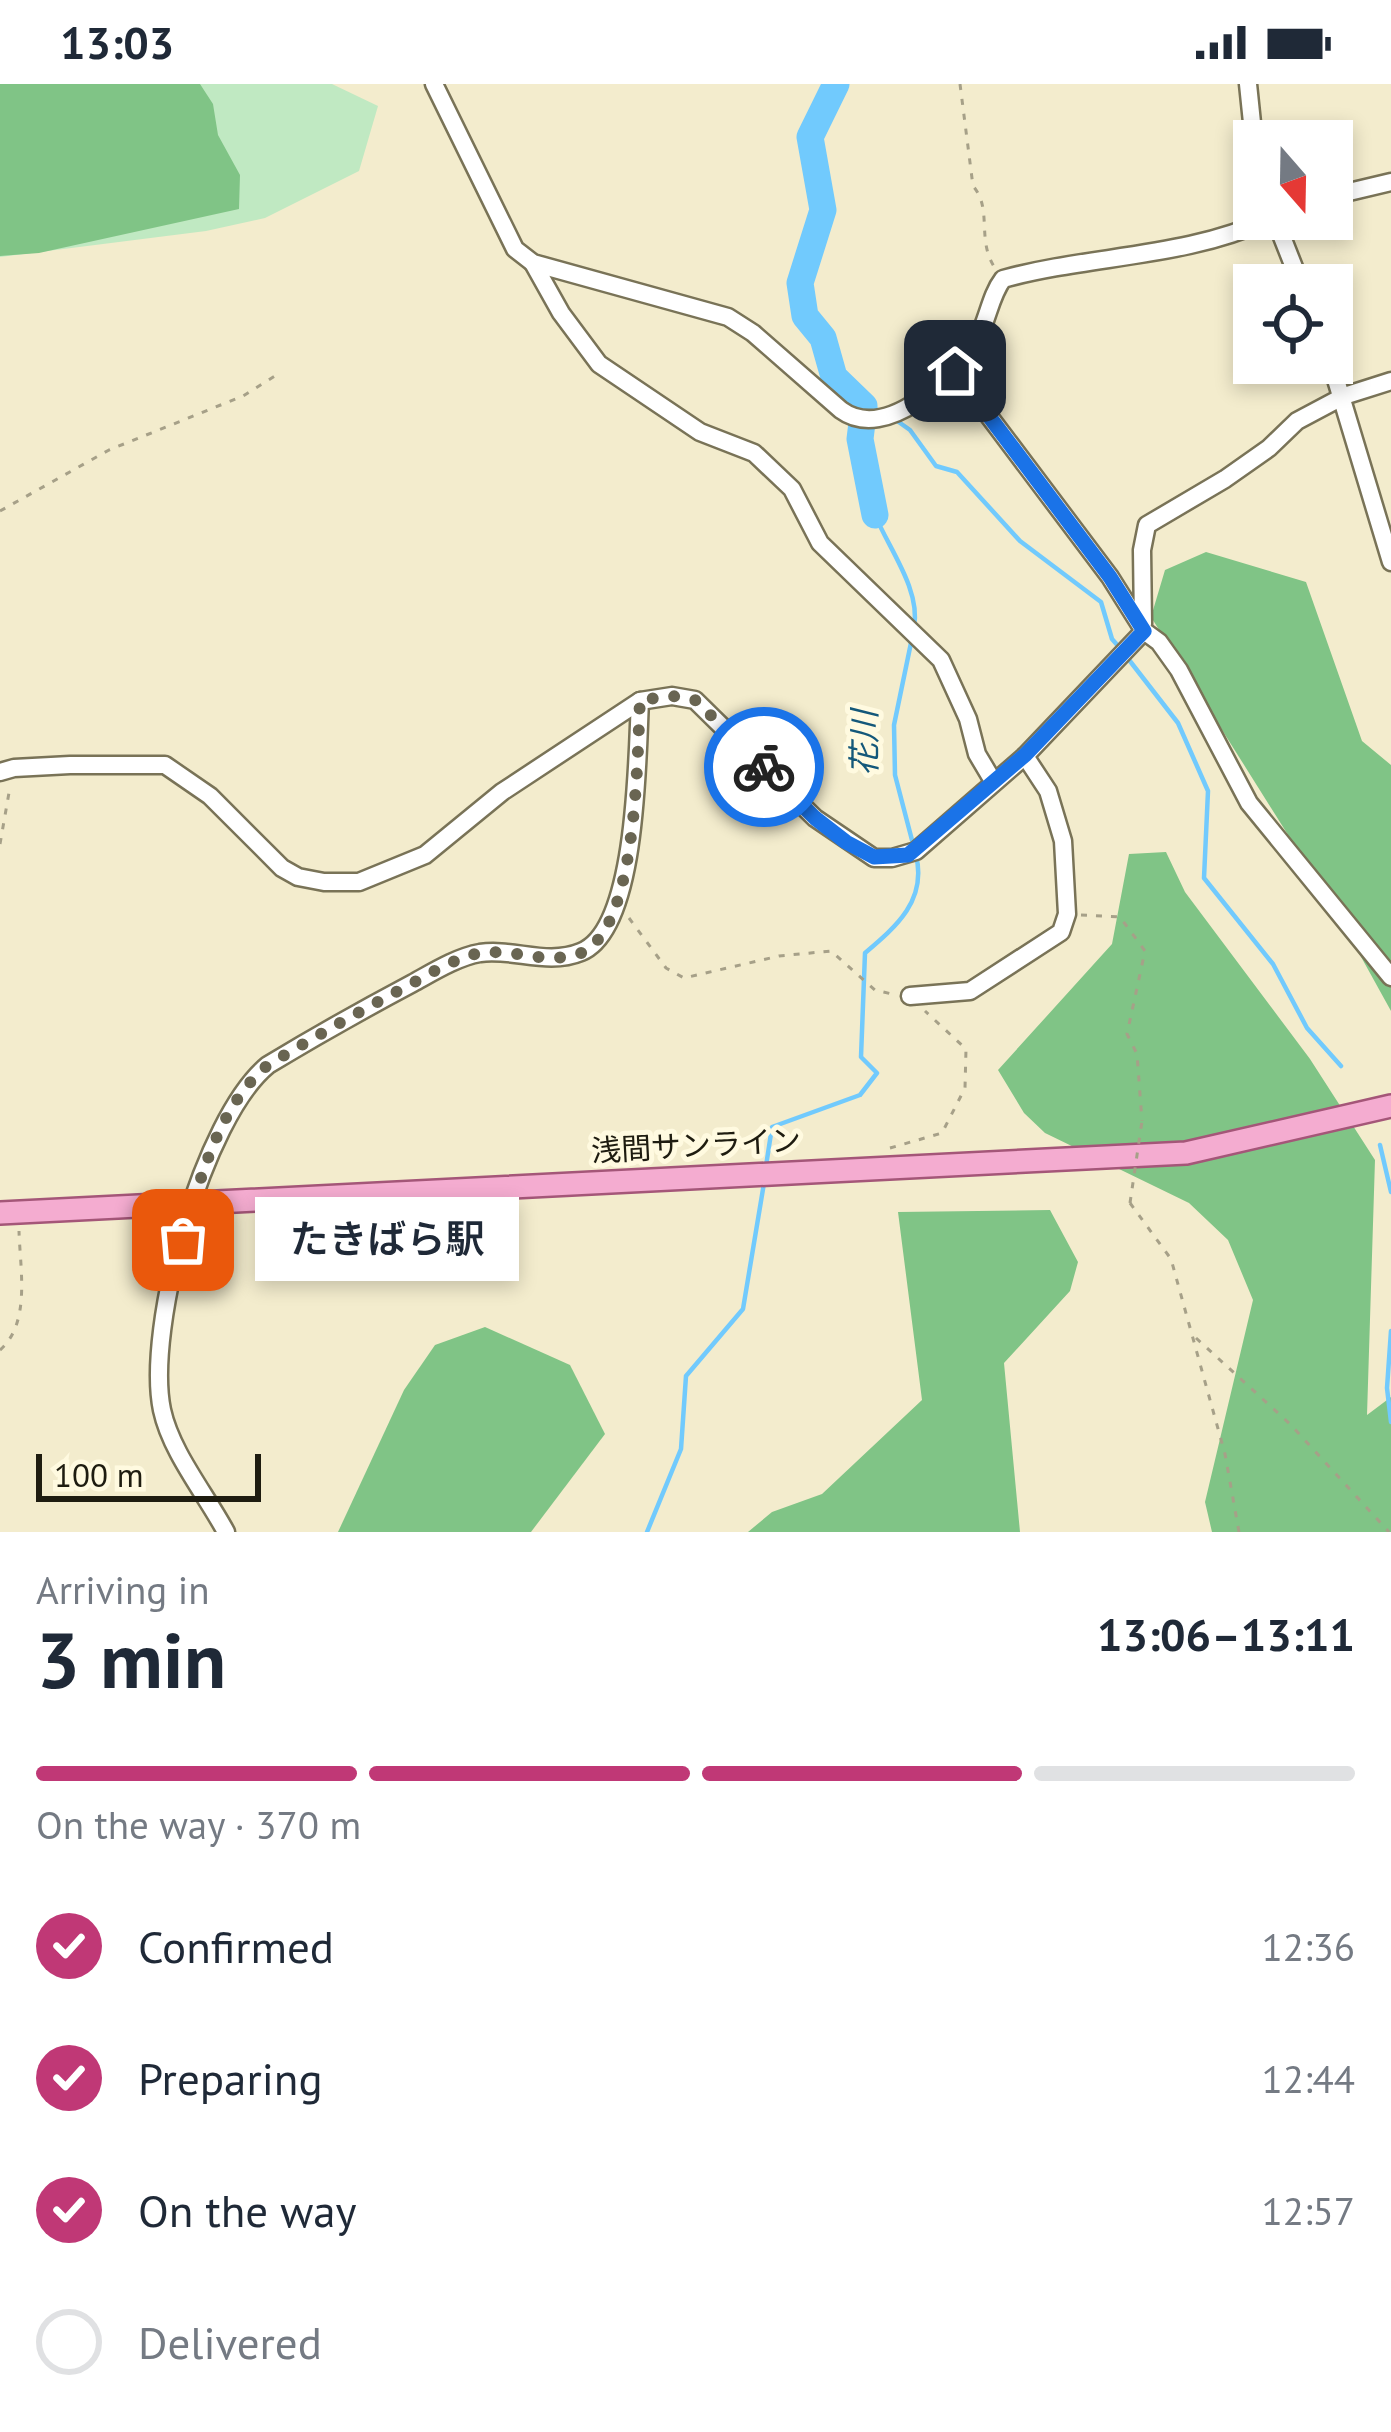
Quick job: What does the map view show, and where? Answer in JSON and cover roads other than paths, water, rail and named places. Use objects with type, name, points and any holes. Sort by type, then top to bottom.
[{"type":"main road","name":"浅間サンライン","points":[[9,1212],[1186,1153],[1391,1106]]},
{"type":"street","points":[[434,84],[499,223],[515,249],[532,263],[599,364],[700,432],[754,453],[792,489],[820,542],[940,660],[968,719],[977,754],[993,781]]},
{"type":"street","points":[[1248,84],[1252,120]]},
{"type":"street","points":[[1353,191],[1391,182]]},
{"type":"street","points":[[532,263],[728,317],[841,410],[858,419],[890,418],[955,371],[981,332],[1003,279],[1161,251],[1233,233]]},
{"type":"street","points":[[955,371],[1110,577],[1144,631],[1159,642],[1179,670],[1249,803],[1391,977]]},
{"type":"street","points":[[7,770],[165,765],[210,796],[282,868],[324,882],[358,882],[425,855],[502,792],[640,700],[672,696],[695,700],[815,818],[846,842],[874,857],[892,858],[916,851],[1025,755],[1144,631],[1141,596],[1147,525],[1225,479],[1297,421],[1344,395],[1391,381]]},
{"type":"street","points":[[1340,384],[1362,475],[1391,562]]},
{"type":"street","points":[[226,1532],[170,1441],[156,1376],[164,1308],[192,1206],[228,1116],[249,1081],[268,1065],[406,987],[482,952],[554,959],[584,952],[598,943],[616,904],[633,838],[640,700]]},
{"type":"street","points":[[910,996],[970,991],[1061,932],[1066,914],[1064,841],[1048,791],[1025,755]]},
{"type":"waterway","name":"花川","points":[[836,84],[810,137],[823,210],[800,283],[805,316],[823,338],[834,377],[864,406],[860,439],[875,515]]},
{"type":"waterway","points":[[864,406],[884,412]]},
{"type":"waterway","points":[[893,418],[910,430],[936,466],[957,472],[1020,541],[1101,602],[1119,647]]},
{"type":"waterway","name":"花川","points":[[875,515],[908,584],[914,627]]},
{"type":"waterway","name":"花川","points":[[912,638],[894,725],[895,775],[913,844]]},
{"type":"waterway","points":[[1126,656],[1178,723],[1208,791],[1204,878],[1273,964],[1307,1028],[1341,1066]]},
{"type":"waterway","name":"花川","points":[[766,1166],[772,1127],[860,1095],[877,1073],[861,1057],[865,953],[907,911],[917,885],[916,855]]},
{"type":"waterway","points":[[1380,1145],[1391,1192]]},
{"type":"waterway","name":"花川","points":[[647,1532],[681,1449],[686,1376],[743,1309],[764,1183]]},
{"type":"waterway","points":[[1391,1331],[1387,1388],[1391,1422]]},
{"type":"place","name":"たきばら駅","points":[[183,1240]]}]
